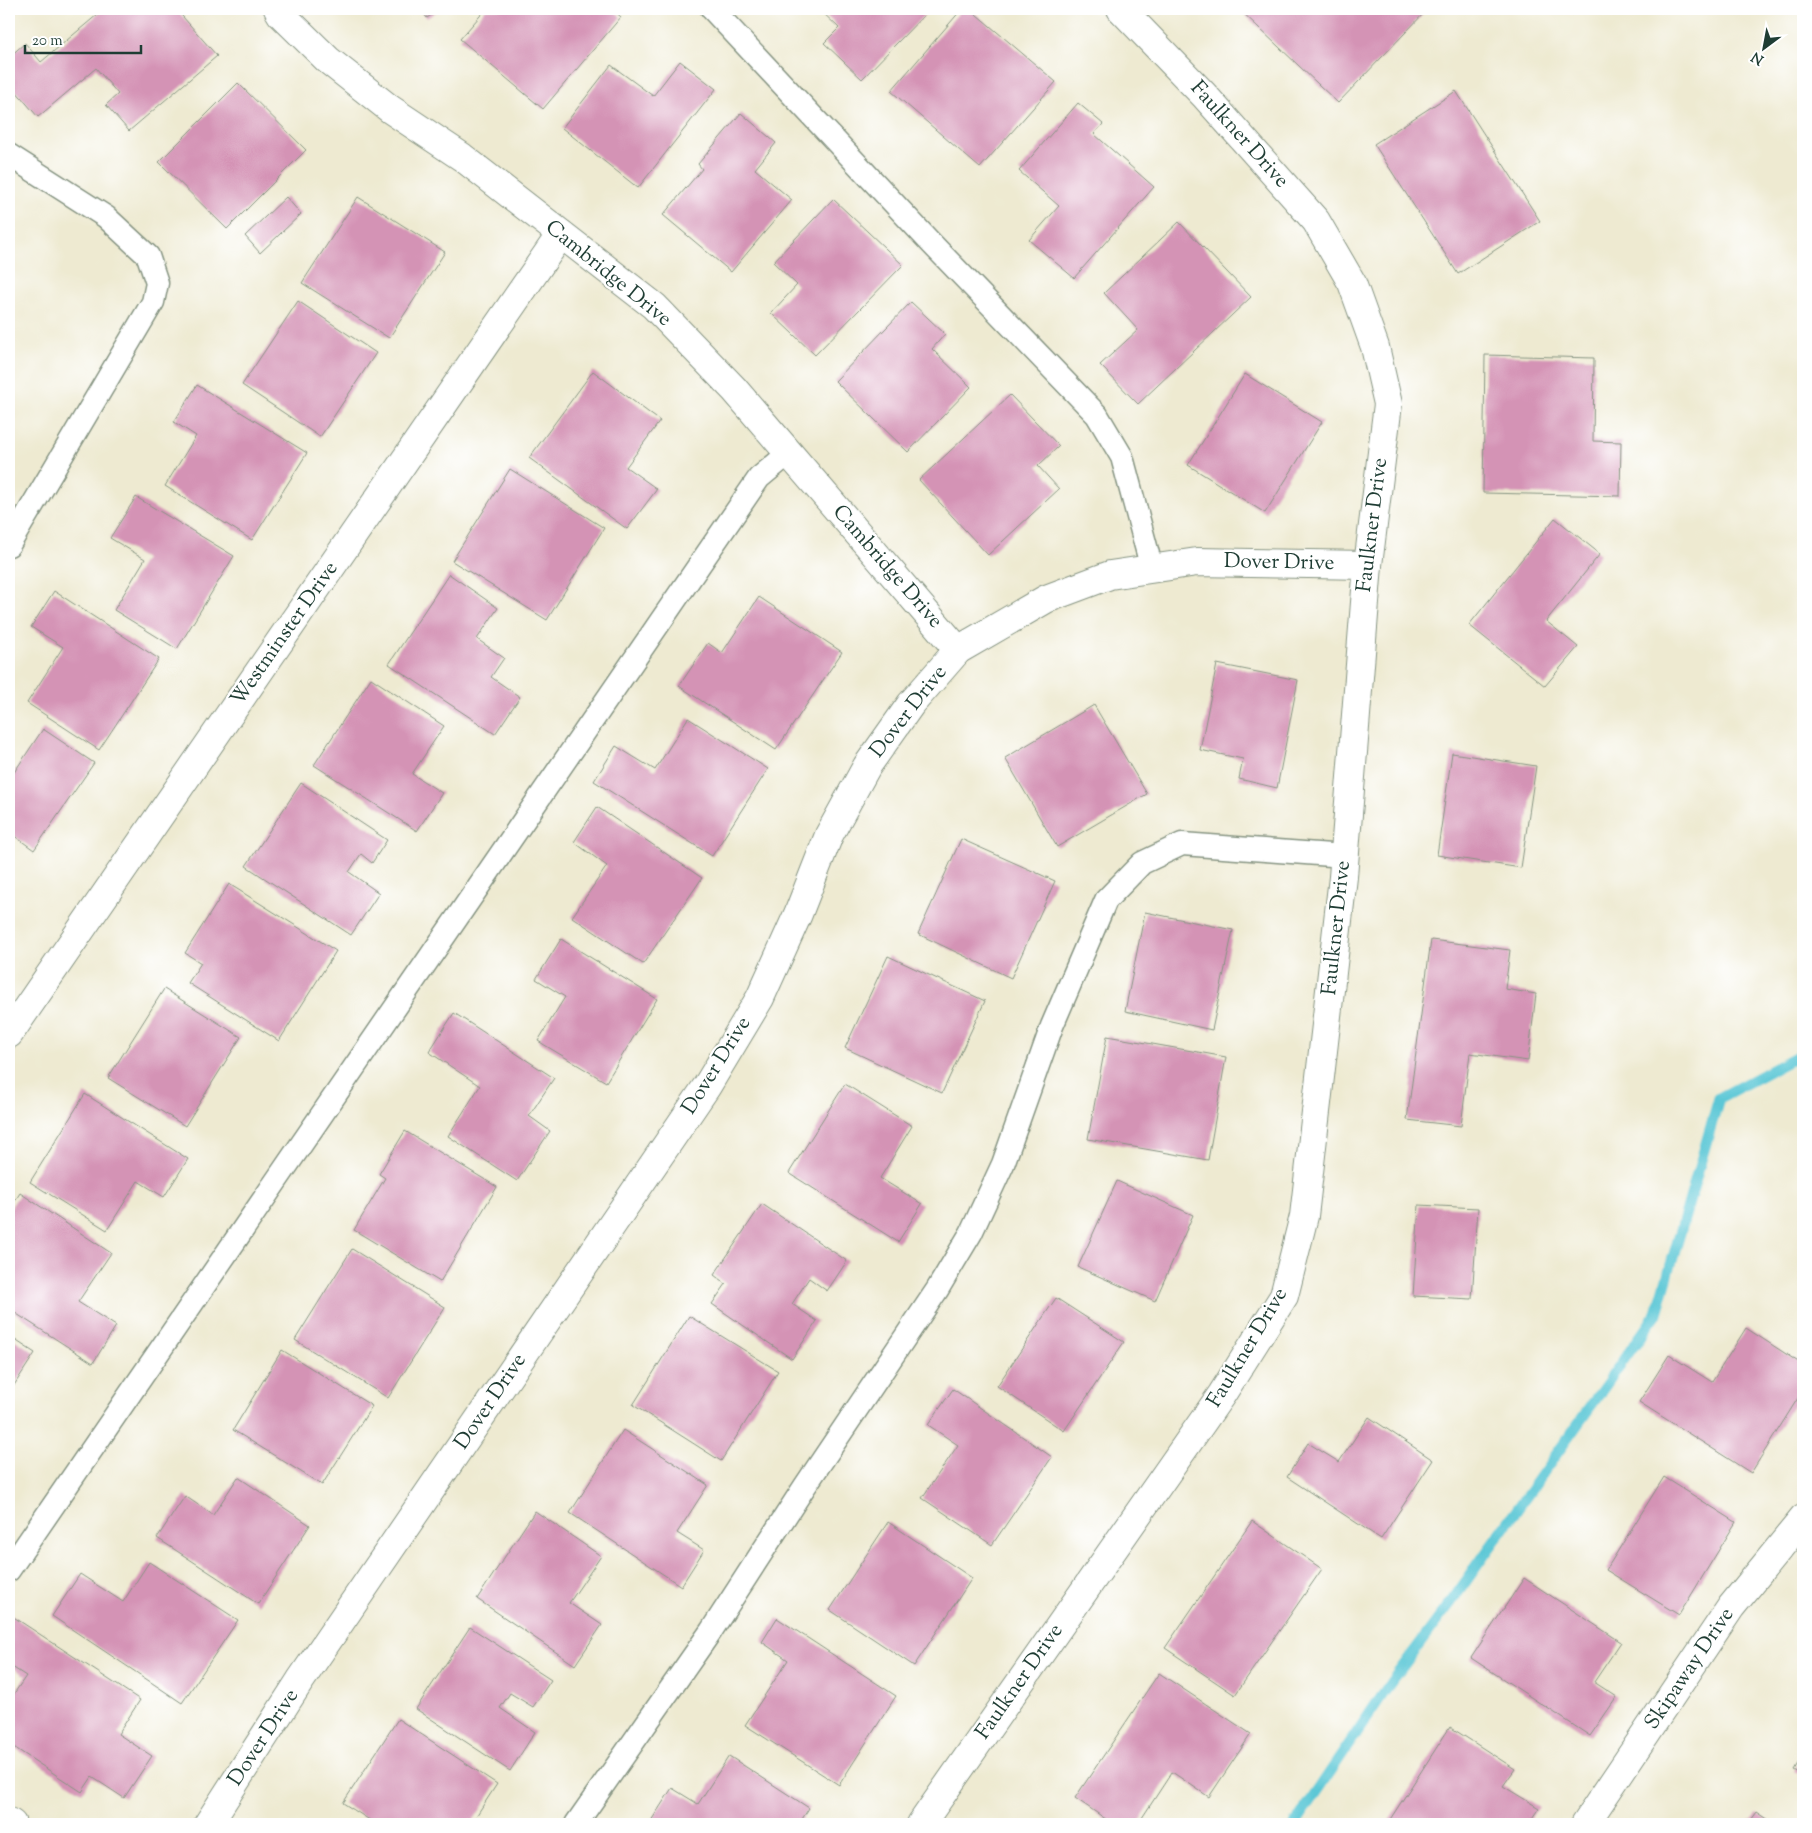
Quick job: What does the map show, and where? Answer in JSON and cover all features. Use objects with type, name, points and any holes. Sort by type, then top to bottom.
[{"type":"street","name":"Cambridge Drive","points":[[278,9],[328,60],[390,109],[462,157],[654,306],[734,389],[958,650]]},
{"type":"street","name":"Faulkner Drive","points":[[921,1824],[1222,1394],[1284,1296],[1304,1216],[1345,856],[1368,565],[1388,404],[1375,347],[1352,283],[1316,221],[1204,95],[1121,9]]},
{"type":"street","name":"Westminster Drive","points":[[9,1034],[562,234]]},
{"type":"street","name":"Dover Drive","points":[[208,1824],[300,1681],[707,1086],[760,998],[798,914],[829,835],[867,766],[911,704],[958,650],[1046,599],[1110,575],[1197,562],[1368,565]]},
{"type":"street","name":"Skipaway Drive","points":[[1585,1824],[1731,1607],[1803,1519]]},
{"type":"lane","points":[[712,9],[1097,415],[1122,457],[1152,569]]},
{"type":"lane","points":[[9,155],[106,217],[148,256],[157,283],[153,302],[9,545]]},
{"type":"lane","points":[[9,1570],[759,478],[789,454]]},
{"type":"lane","points":[[576,1824],[711,1631],[805,1486],[937,1290],[972,1233],[1003,1164],[1052,1026],[1106,900],[1142,863],[1182,844],[1345,856]]},
{"type":"building","points":[[104,9],[176,9],[217,56],[129,131],[106,105],[118,94],[96,68],[38,117],[9,83],[9,57],[25,43],[41,62]]},
{"type":"building","points":[[420,9],[440,9],[427,18]]},
{"type":"building","points":[[486,9],[558,9],[563,13],[566,9],[612,9],[621,17],[543,109],[460,39]]},
{"type":"building","points":[[821,9],[930,9],[862,79],[824,43],[839,28]]},
{"type":"building","points":[[962,9],[970,9],[1056,82],[980,168],[891,91]]},
{"type":"building","points":[[1239,9],[1423,9],[1426,11],[1338,103]]},
{"type":"building","points":[[680,61],[716,89],[638,188],[562,128],[611,65],[653,96]]},
{"type":"building","points":[[238,83],[306,150],[227,229],[159,162]]},
{"type":"building","points":[[1456,91],[1540,221],[1458,274],[1374,144]]},
{"type":"building","points":[[1078,103],[1103,124],[1094,134],[1154,187],[1074,278],[1029,240],[1059,206],[1019,171]]},
{"type":"building","points":[[741,113],[776,143],[755,169],[792,200],[731,272],[663,215],[702,169],[698,164]]},
{"type":"building","points":[[286,197],[301,214],[260,253],[245,236]]},
{"type":"building","points":[[358,197],[445,252],[389,338],[302,283]]},
{"type":"building","points":[[833,199],[903,265],[815,355],[771,313],[797,285],[773,262]]},
{"type":"building","points":[[1179,222],[1251,297],[1138,404],[1100,365],[1138,330],[1104,293]]},
{"type":"building","points":[[298,301],[376,353],[320,437],[242,385]]},
{"type":"building","points":[[911,302],[945,334],[932,349],[971,387],[908,452],[835,381]]},
{"type":"building","points":[[1485,355],[1594,358],[1593,441],[1621,442],[1620,496],[1483,493]]},
{"type":"building","points":[[593,371],[660,421],[626,467],[657,489],[627,529],[529,458]]},
{"type":"building","points":[[1245,374],[1322,422],[1265,513],[1188,465]]},
{"type":"building","points":[[197,385],[307,453],[252,540],[165,486],[196,436],[174,422]]},
{"type":"building","points":[[1010,395],[1059,446],[1038,466],[1059,489],[988,555],[919,480]]},
{"type":"building","points":[[510,469],[604,528],[547,620],[452,561]]},
{"type":"building","points":[[136,497],[234,556],[177,649],[114,610],[145,559],[110,538]]},
{"type":"building","points":[[1555,518],[1600,554],[1546,621],[1578,647],[1545,686],[1469,625]]},
{"type":"building","points":[[449,574],[498,608],[477,639],[504,658],[491,677],[520,697],[495,734],[389,664]]},
{"type":"building","points":[[54,591],[159,659],[99,750],[27,703],[63,647],[31,627]]},
{"type":"building","points":[[759,597],[842,652],[776,750],[679,686],[708,643],[722,653]]},
{"type":"building","points":[[1217,664],[1298,680],[1277,788],[1239,779],[1243,759],[1200,750]]},
{"type":"building","points":[[371,678],[444,726],[412,774],[442,793],[417,831],[314,765]]},
{"type":"building","points":[[1094,705],[1147,794],[1057,847],[1005,758]]},
{"type":"building","points":[[688,718],[768,769],[712,856],[594,781],[616,746],[655,770]]},
{"type":"building","points":[[43,729],[94,763],[34,850],[9,832],[9,771],[13,774]]},
{"type":"building","points":[[1452,753],[1536,766],[1521,868],[1437,855]]},
{"type":"building","points":[[301,783],[387,840],[372,863],[361,854],[349,872],[379,893],[351,935],[246,866]]},
{"type":"building","points":[[597,807],[702,878],[643,964],[572,917],[607,866],[574,842]]},
{"type":"building","points":[[961,839],[1055,881],[1011,978],[918,934]]},
{"type":"building","points":[[229,884],[336,951],[279,1041],[188,983],[201,963],[185,953]]},
{"type":"building","points":[[1145,912],[1233,930],[1212,1030],[1125,1011]]},
{"type":"building","points":[[561,939],[657,999],[606,1082],[538,1041],[565,997],[536,979]]},
{"type":"building","points":[[1431,940],[1510,950],[1505,989],[1536,994],[1528,1061],[1470,1053],[1461,1126],[1407,1120]]},
{"type":"building","points":[[888,956],[985,1001],[942,1093],[845,1048]]},
{"type":"building","points":[[164,989],[241,1037],[185,1126],[108,1078]]},
{"type":"building","points":[[454,1013],[554,1078],[529,1116],[550,1131],[517,1181],[448,1136],[480,1086],[429,1052]]},
{"type":"building","points":[[1107,1036],[1226,1057],[1208,1160],[1088,1139]]},
{"type":"building","points":[[845,1084],[912,1126],[880,1178],[922,1204],[898,1242],[789,1173]]},
{"type":"building","points":[[85,1094],[188,1159],[164,1197],[138,1181],[107,1230],[30,1182]]},
{"type":"building","points":[[405,1131],[497,1187],[440,1282],[354,1230],[385,1178],[379,1174]]},
{"type":"building","points":[[1117,1181],[1193,1215],[1155,1301],[1078,1267]]},
{"type":"building","points":[[20,1193],[111,1253],[78,1302],[116,1326],[93,1363],[9,1309],[9,1210]]},
{"type":"building","points":[[762,1204],[847,1261],[827,1291],[809,1278],[792,1304],[817,1321],[792,1359],[712,1304],[726,1284],[714,1275]]},
{"type":"building","points":[[1419,1205],[1478,1208],[1472,1299],[1413,1296]]},
{"type":"building","points":[[352,1249],[445,1307],[388,1398],[295,1340]]},
{"type":"building","points":[[1056,1298],[1124,1342],[1064,1431],[997,1386]]},
{"type":"building","points":[[689,1316],[778,1371],[721,1461],[633,1405]]},
{"type":"building","points":[[1746,1328],[1803,1365],[1803,1390],[1751,1473],[1639,1402],[1669,1355],[1712,1382]]},
{"type":"building","points":[[9,1336],[35,1353],[9,1393]]},
{"type":"building","points":[[282,1350],[372,1406],[322,1485],[233,1430]]},
{"type":"building","points":[[953,1389],[1052,1457],[992,1545],[922,1498],[958,1445],[928,1425]]},
{"type":"building","points":[[1369,1417],[1433,1460],[1381,1539],[1287,1477],[1308,1443],[1339,1462]]},
{"type":"building","points":[[623,1430],[708,1485],[677,1533],[704,1550],[681,1586],[570,1513]]},
{"type":"building","points":[[238,1477],[310,1525],[258,1604],[157,1538],[185,1496],[213,1515]]},
{"type":"building","points":[[1664,1477],[1736,1522],[1679,1615],[1606,1570]]},
{"type":"building","points":[[535,1511],[601,1556],[569,1603],[602,1625],[575,1665],[477,1599]]},
{"type":"building","points":[[1252,1521],[1322,1569],[1235,1695],[1165,1648]]},
{"type":"building","points":[[888,1522],[972,1578],[914,1666],[830,1610]]},
{"type":"building","points":[[149,1562],[238,1620],[182,1703],[52,1616],[80,1574],[123,1602]]},
{"type":"building","points":[[1524,1578],[1621,1642],[1594,1682],[1617,1697],[1590,1736],[1471,1658]]},
{"type":"building","points":[[9,1614],[140,1700],[118,1734],[152,1756],[124,1798],[92,1777],[82,1792],[9,1744],[9,1701],[26,1676],[9,1665]]},
{"type":"building","points":[[777,1618],[896,1696],[839,1785],[745,1725],[788,1660],[762,1642]]},
{"type":"building","points":[[470,1627],[551,1680],[533,1707],[510,1693],[500,1708],[535,1732],[510,1771],[416,1709]]},
{"type":"building","points":[[1159,1673],[1251,1734],[1209,1797],[1172,1772],[1138,1824],[1113,1824],[1075,1798]]},
{"type":"building","points":[[398,1719],[497,1784],[471,1824],[376,1824],[343,1803]]},
{"type":"building","points":[[1450,1727],[1515,1769],[1503,1786],[1539,1808],[1528,1824],[1387,1824]]},
{"type":"building","points":[[729,1756],[809,1808],[799,1824],[649,1824],[672,1788],[698,1804]]},
{"type":"building","points":[[1803,1756],[1803,1776],[1794,1771]]},
{"type":"building","points":[[1757,1812],[1775,1824],[1748,1824]]},
{"type":"waterway","points":[[1295,1824],[1391,1682],[1449,1605],[1657,1313],[1719,1098],[1803,1053]]}]
